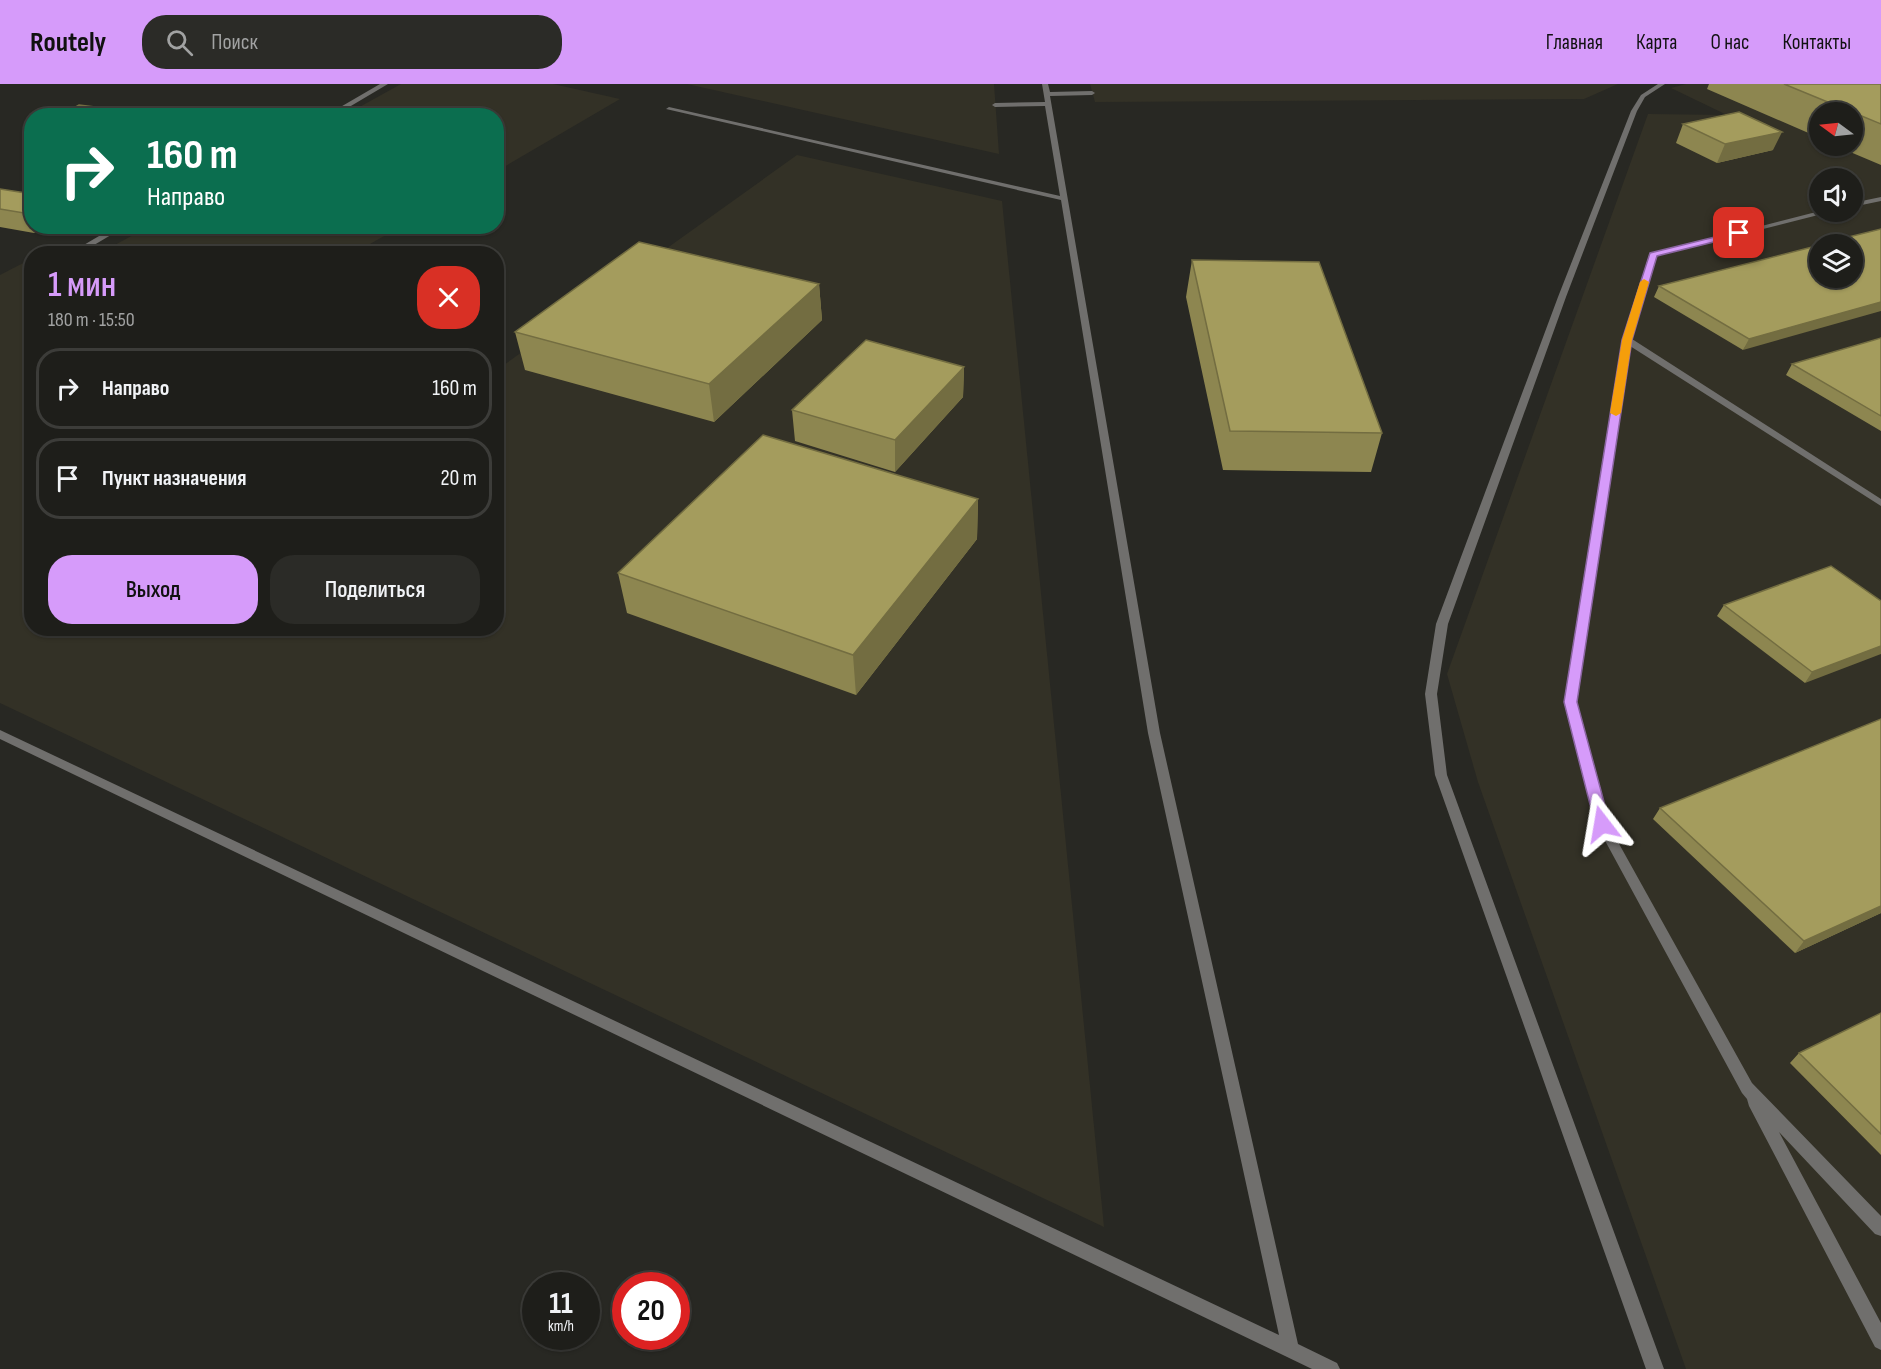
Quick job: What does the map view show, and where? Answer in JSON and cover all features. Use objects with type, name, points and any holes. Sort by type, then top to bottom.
[{"type":"street","points":[[342,108],[385,84]]},
{"type":"street","points":[[1655,1369],[1441,775],[1431,694],[1442,624],[1562,297],[1634,111],[1643,96],[1662,84]]},
{"type":"street","points":[[995,105],[1047,94],[1092,93]]},
{"type":"street","points":[[1047,94],[1154,733],[1291,1350]]},
{"type":"street","points":[[669,109],[1065,199]]},
{"type":"street","points":[[1863,203],[1881,199]]},
{"type":"street","points":[[1809,216],[1653,255],[1627,340],[1571,702],[1602,824],[1747,1088],[1881,1341]]},
{"type":"street","points":[[86,246],[108,234]]},
{"type":"street","points":[[1627,340],[1881,502]]},
{"type":"street","points":[[0,734],[1331,1369]]},
{"type":"street","points":[[1747,1088],[1881,1228]]},
{"type":"shaded area","points":[[401,84],[553,84],[620,99],[504,167],[504,108],[358,108]]},
{"type":"shaded area","points":[[687,84],[994,84],[999,154]]},
{"type":"shaded area","points":[[1090,84],[1618,84],[1584,99],[1095,102]]},
{"type":"shaded area","points":[[1686,84],[1881,84],[1881,1369],[1686,1369],[1478,782],[1447,674],[1648,114],[1727,115],[1671,88]]},
{"type":"shaded area","points":[[797,155],[1002,201],[1104,1227],[0,703],[0,275],[24,263],[24,636],[504,636],[504,365]]},
{"type":"shaded area","points":[[135,234],[388,234],[366,246],[113,246]]},
{"type":"building","points":[[1784,84],[1881,84],[1881,124],[1863,117],[1863,102],[1828,102]]},
{"type":"building","points":[[79,105],[95,107],[93,108],[74,108]]},
{"type":"building","points":[[1739,112],[1782,132],[1725,144],[1683,124]]},
{"type":"building","points":[[0,189],[24,193],[24,213],[0,209]]},
{"type":"building","points":[[1881,229],[1881,302],[1749,339],[1659,286],[1809,248],[1809,288],[1863,288],[1863,234],[1861,234]]},
{"type":"building","points":[[639,242],[819,284],[709,384],[515,332]]},
{"type":"building","points":[[1192,260],[1319,262],[1382,433],[1230,431]]},
{"type":"building","points":[[1881,338],[1881,416],[1792,364]]},
{"type":"building","points":[[866,340],[964,367],[895,440],[792,410]]},
{"type":"building","points":[[763,435],[978,499],[853,655],[618,573]]},
{"type":"building","points":[[1831,566],[1881,601],[1881,646],[1812,672],[1724,605]]},
{"type":"building","points":[[1881,719],[1881,906],[1804,941],[1660,808]]},
{"type":"building","points":[[1881,1013],[1881,1134],[1799,1053]]},
{"type":"slow traffic","points":[[1616,413],[1627,340],[1644,282]]},
{"type":"route","points":[[1602,824],[1571,702],[1627,340],[1653,255],[1739,233]]}]
